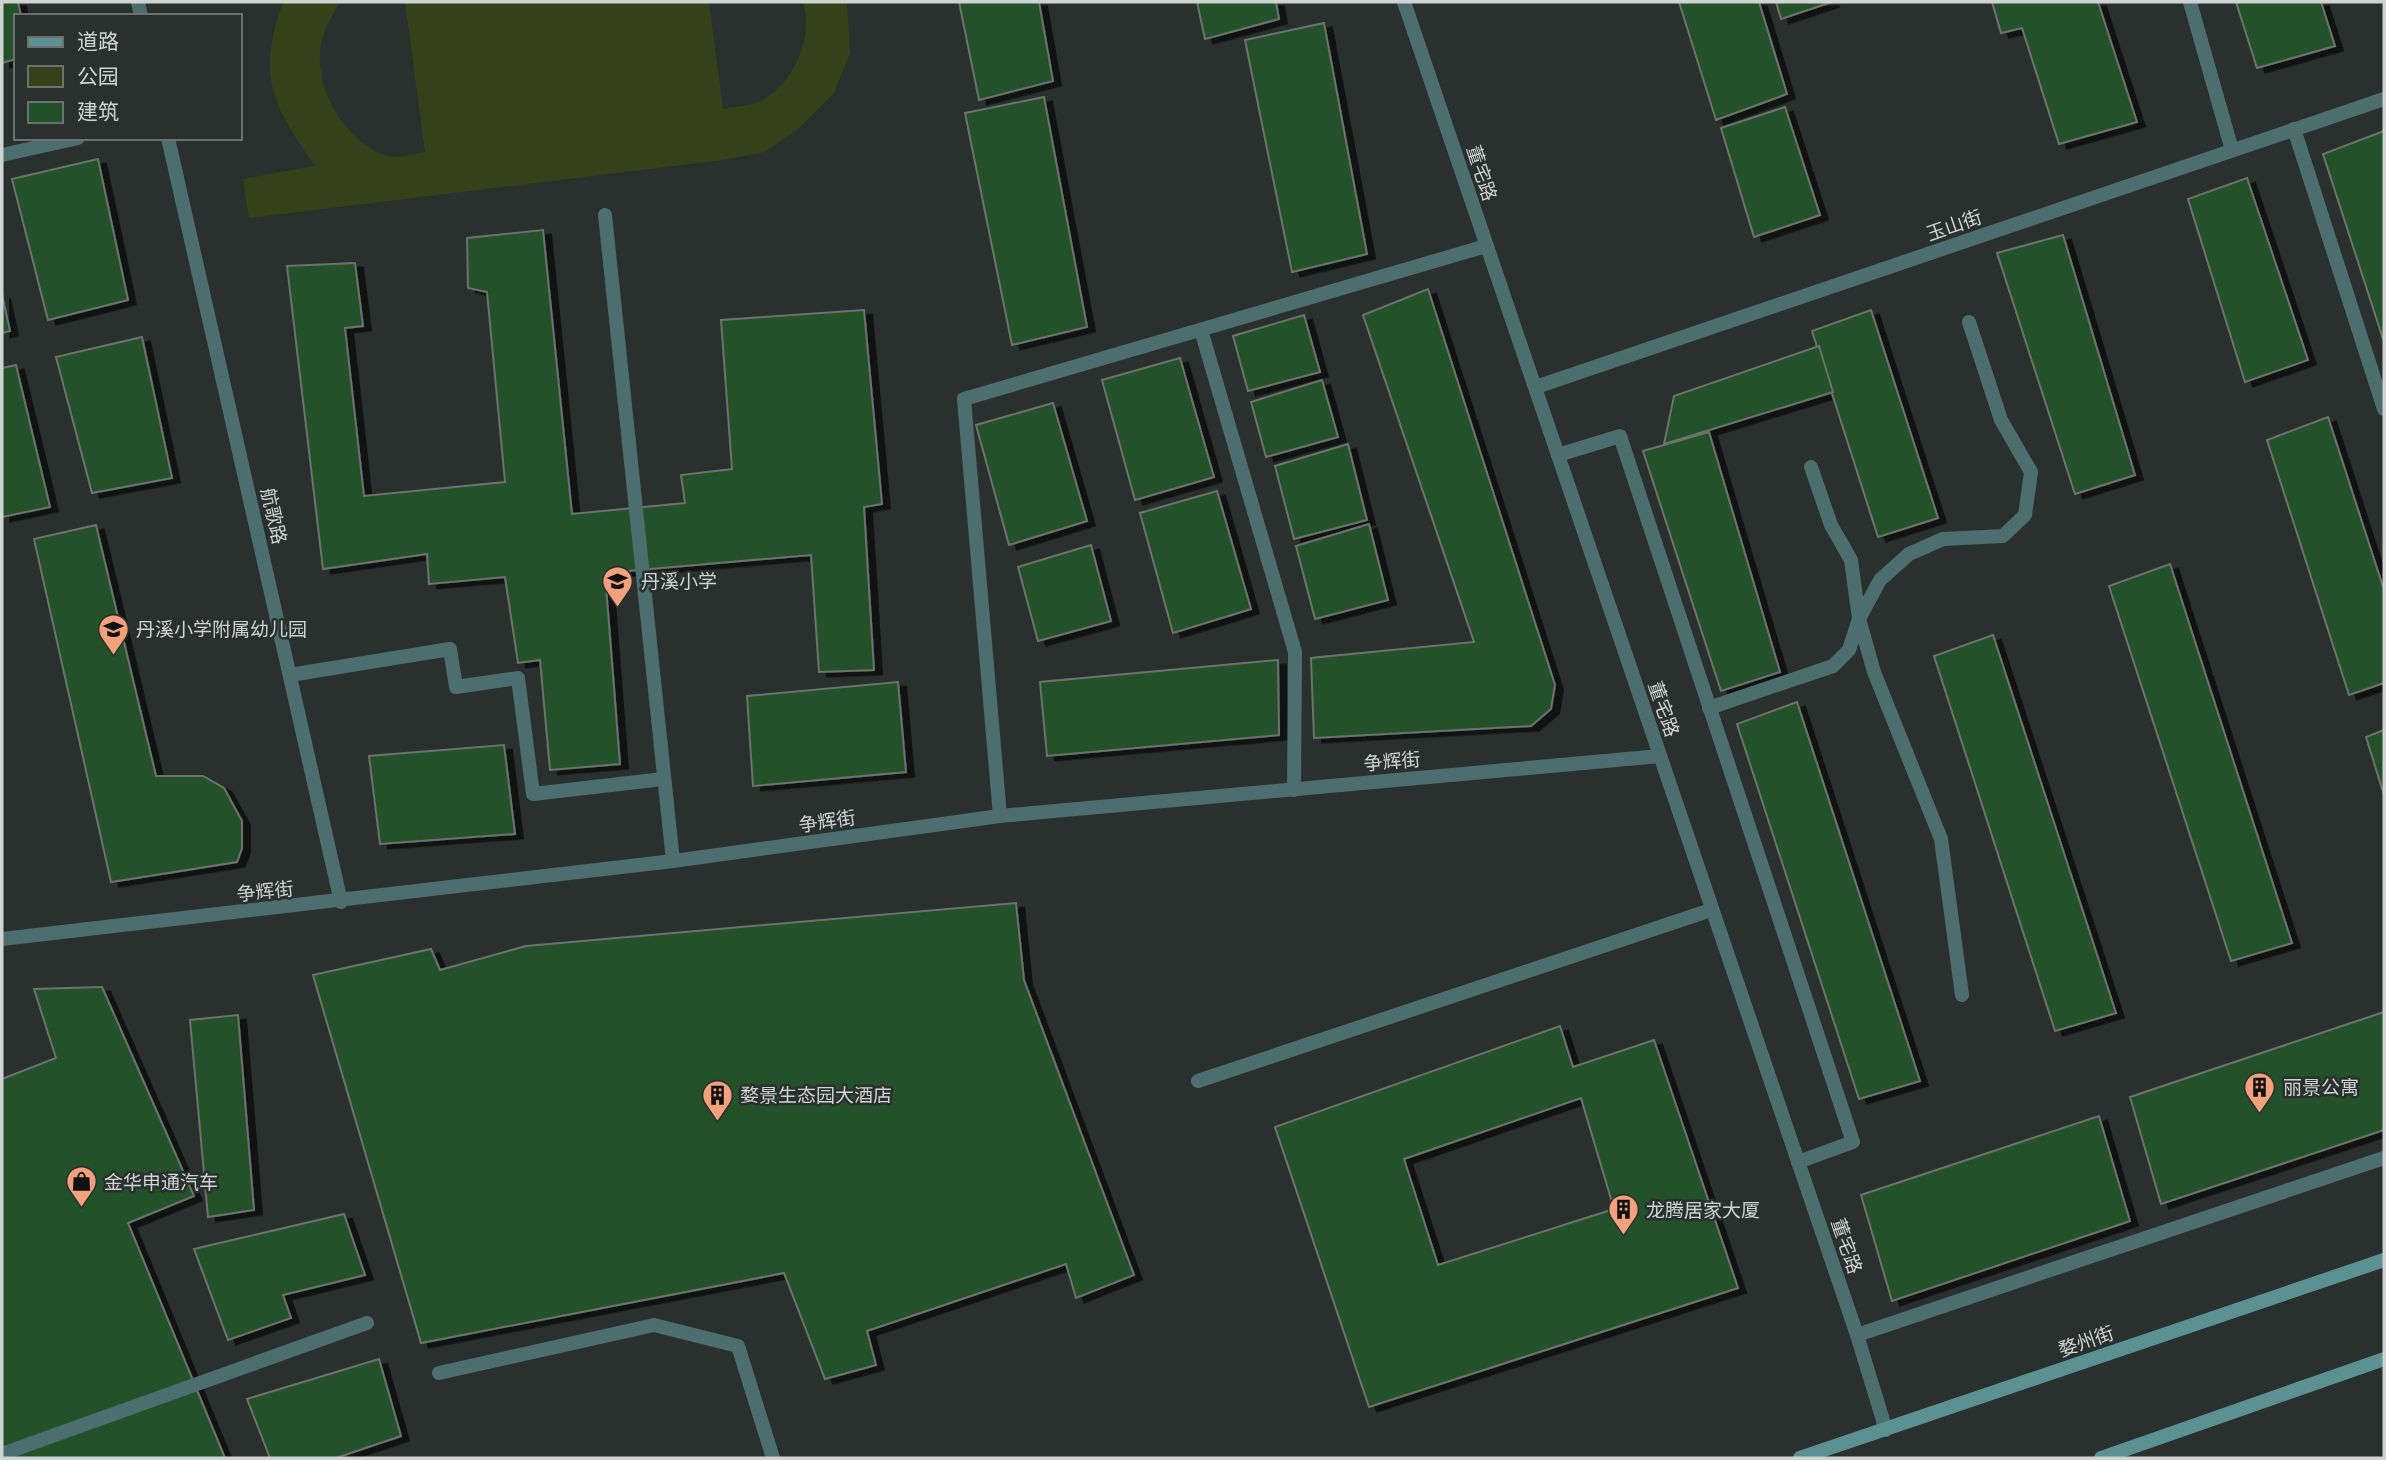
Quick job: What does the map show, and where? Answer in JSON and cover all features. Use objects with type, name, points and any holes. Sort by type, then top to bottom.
[{"type":"main road","name":"婺州街","points":[[1800,1458],[2384,1260]]},
{"type":"main road","points":[[2101,1458],[2384,1359]]},
{"type":"street","name":"董宅路","points":[[1405,2],[1857,1335],[1886,1430]]},
{"type":"street","points":[[2190,2],[2232,150]]},
{"type":"street","name":"玉山街","points":[[1536,387],[2384,99]]},
{"type":"street","points":[[2294,129],[2384,410]]},
{"type":"street","points":[[2,155],[69,140]]},
{"type":"street","name":"航歌路","points":[[168,140],[341,902]]},
{"type":"street","points":[[605,215],[673,861]]},
{"type":"street","points":[[1000,816],[964,398],[1486,246]]},
{"type":"street","points":[[1710,708],[1833,666],[1849,650],[1859,619],[1880,580],[1909,554],[1943,539],[2003,536],[2025,515],[2031,472],[2001,420],[1969,323]]},
{"type":"street","points":[[1200,330],[1295,652],[1294,790]]},
{"type":"street","points":[[1558,455],[1620,436],[1853,1142],[1798,1162]]},
{"type":"street","points":[[1811,467],[1831,526],[1851,560],[1859,619],[1874,672],[1941,839],[1962,995]]},
{"type":"street","points":[[290,676],[450,649],[456,687],[517,678],[533,794],[663,779]]},
{"type":"street","name":"争辉街","points":[[2,939],[341,902],[673,861],[1000,816],[1660,756]]},
{"type":"street","points":[[1198,1081],[1711,910]]},
{"type":"street","points":[[1857,1335],[2384,1158]]},
{"type":"street","points":[[2,1454],[367,1322]]},
{"type":"street","points":[[439,1373],[654,1325],[738,1346],[773,1458]]},
{"type":"green space","points":[[283,2],[340,2],[327,26],[320,52],[320,68],[329,100],[337,115],[359,140],[373,150],[391,157],[425,152],[405,2],[709,2],[723,109],[756,103],[769,96],[790,74],[798,60],[806,31],[803,2],[847,2],[850,53],[834,93],[797,130],[764,152],[723,160],[249,218],[243,179],[315,166],[288,124],[273,89],[271,50]]},
{"type":"building","points":[[2,2],[18,2],[21,14],[14,14],[14,60],[2,63]]},
{"type":"building","points":[[959,2],[1039,2],[1053,81],[979,100]]},
{"type":"building","points":[[1197,2],[1276,2],[1279,19],[1205,39]]},
{"type":"building","points":[[1679,2],[1759,2],[1787,94],[1716,120]]},
{"type":"building","points":[[1776,2],[1832,2],[1781,19]]},
{"type":"building","points":[[1992,2],[2098,2],[2137,122],[2059,144],[2022,28],[2001,33]]},
{"type":"building","points":[[2236,2],[2321,2],[2335,46],[2257,68]]},
{"type":"building","points":[[1324,23],[1367,254],[1292,272],[1245,40]]},
{"type":"building","points":[[1044,97],[1087,327],[1012,345],[965,113]]},
{"type":"building","points":[[1785,107],[1820,215],[1754,237],[1721,128]]},
{"type":"building","points":[[2384,131],[2384,342],[2323,154]]},
{"type":"building","points":[[98,159],[128,300],[48,320],[12,179]]},
{"type":"building","points":[[2247,178],[2308,360],[2245,382],[2188,199]]},
{"type":"building","points":[[543,230],[572,514],[685,503],[681,475],[732,469],[721,320],[864,310],[882,504],[864,507],[874,670],[819,672],[811,555],[605,573],[620,764],[550,770],[540,660],[518,663],[505,577],[429,584],[427,554],[323,569],[287,266],[355,263],[363,326],[345,328],[364,496],[505,482],[487,292],[468,288],[467,238]]},
{"type":"building","points":[[2063,235],[2135,475],[2075,494],[1997,253]]},
{"type":"building","points":[[1428,289],[1555,685],[1551,709],[1531,726],[1314,738],[1311,658],[1474,642],[1363,315]]},
{"type":"building","points":[[2,294],[10,331],[2,333]]},
{"type":"building","points":[[1871,310],[1938,518],[1878,537],[1812,331]]},
{"type":"building","points":[[1304,315],[1320,372],[1248,391],[1233,336]]},
{"type":"building","points":[[142,337],[172,478],[92,493],[56,357]]},
{"type":"building","points":[[1819,346],[1833,392],[1664,444],[1674,396]]},
{"type":"building","points":[[1180,358],[1214,477],[1135,500],[1102,380]]},
{"type":"building","points":[[16,365],[50,507],[2,517],[2,368]]},
{"type":"building","points":[[1322,380],[1338,437],[1266,457],[1251,402]]},
{"type":"building","points":[[1053,403],[1087,521],[1009,545],[976,425]]},
{"type":"building","points":[[2328,417],[2384,590],[2384,683],[2349,695],[2267,440]]},
{"type":"building","points":[[1709,432],[1780,672],[1721,691],[1643,451]]},
{"type":"building","points":[[1348,444],[1367,520],[1294,539],[1275,466]]},
{"type":"building","points":[[1217,491],[1251,609],[1173,633],[1140,513]]},
{"type":"building","points":[[1369,524],[1388,600],[1315,619],[1296,546]]},
{"type":"building","points":[[96,525],[156,776],[203,776],[224,788],[242,821],[242,848],[237,862],[111,882],[34,539]]},
{"type":"building","points":[[1091,545],[1111,621],[1038,641],[1018,567]]},
{"type":"building","points":[[2170,564],[2292,943],[2231,961],[2109,586]]},
{"type":"building","points":[[1993,635],[2116,1013],[2055,1031],[1934,656]]},
{"type":"building","points":[[1278,660],[1279,735],[1047,756],[1040,682]]},
{"type":"building","points":[[898,682],[906,772],[753,786],[747,696]]},
{"type":"building","points":[[1797,702],[1920,1081],[1859,1099],[1737,724]]},
{"type":"building","points":[[2384,730],[2384,795],[2366,737]]},
{"type":"building","points":[[504,745],[515,834],[380,844],[369,756]]},
{"type":"building","name":"婺景生态园大酒店","points":[[1016,903],[1024,980],[1134,1275],[1076,1298],[1066,1264],[867,1331],[876,1365],[825,1379],[784,1273],[421,1343],[313,975],[431,949],[440,970],[526,946]]},
{"type":"building","name":"金华申通汽车","points":[[102,987],[194,1196],[128,1223],[225,1458],[2,1458],[2,1079],[56,1058],[34,989]]},
{"type":"building","name":"丽景公寓","points":[[2384,1012],[2384,1130],[2161,1204],[2130,1097]]},
{"type":"building","points":[[238,1015],[254,1210],[208,1217],[190,1020]]},
{"type":"building","name":"龙腾居家大厦","points":[[1560,1026],[1573,1067],[1654,1040],[1738,1288],[1369,1407],[1275,1127]],"holes":[[[1581,1098],[1614,1209],[1438,1265],[1404,1159]]]},
{"type":"building","points":[[2099,1116],[2130,1221],[1892,1301],[1861,1195]]},
{"type":"building","points":[[344,1214],[365,1275],[283,1295],[291,1318],[228,1340],[194,1249]]},
{"type":"building","points":[[379,1359],[401,1436],[336,1458],[270,1458],[247,1399]]},
{"type":"place","name":"丹溪小学","points":[[618,608]]},
{"type":"place","name":"丹溪小学附属幼儿园","points":[[113,656]]},
{"type":"place","name":"丽景公寓","points":[[2260,1114]]},
{"type":"place","name":"婺景生态园大酒店","points":[[717,1122]]},
{"type":"place","name":"金华申通汽车","points":[[81,1209]]},
{"type":"place","name":"龙腾居家大厦","points":[[1623,1237]]}]
